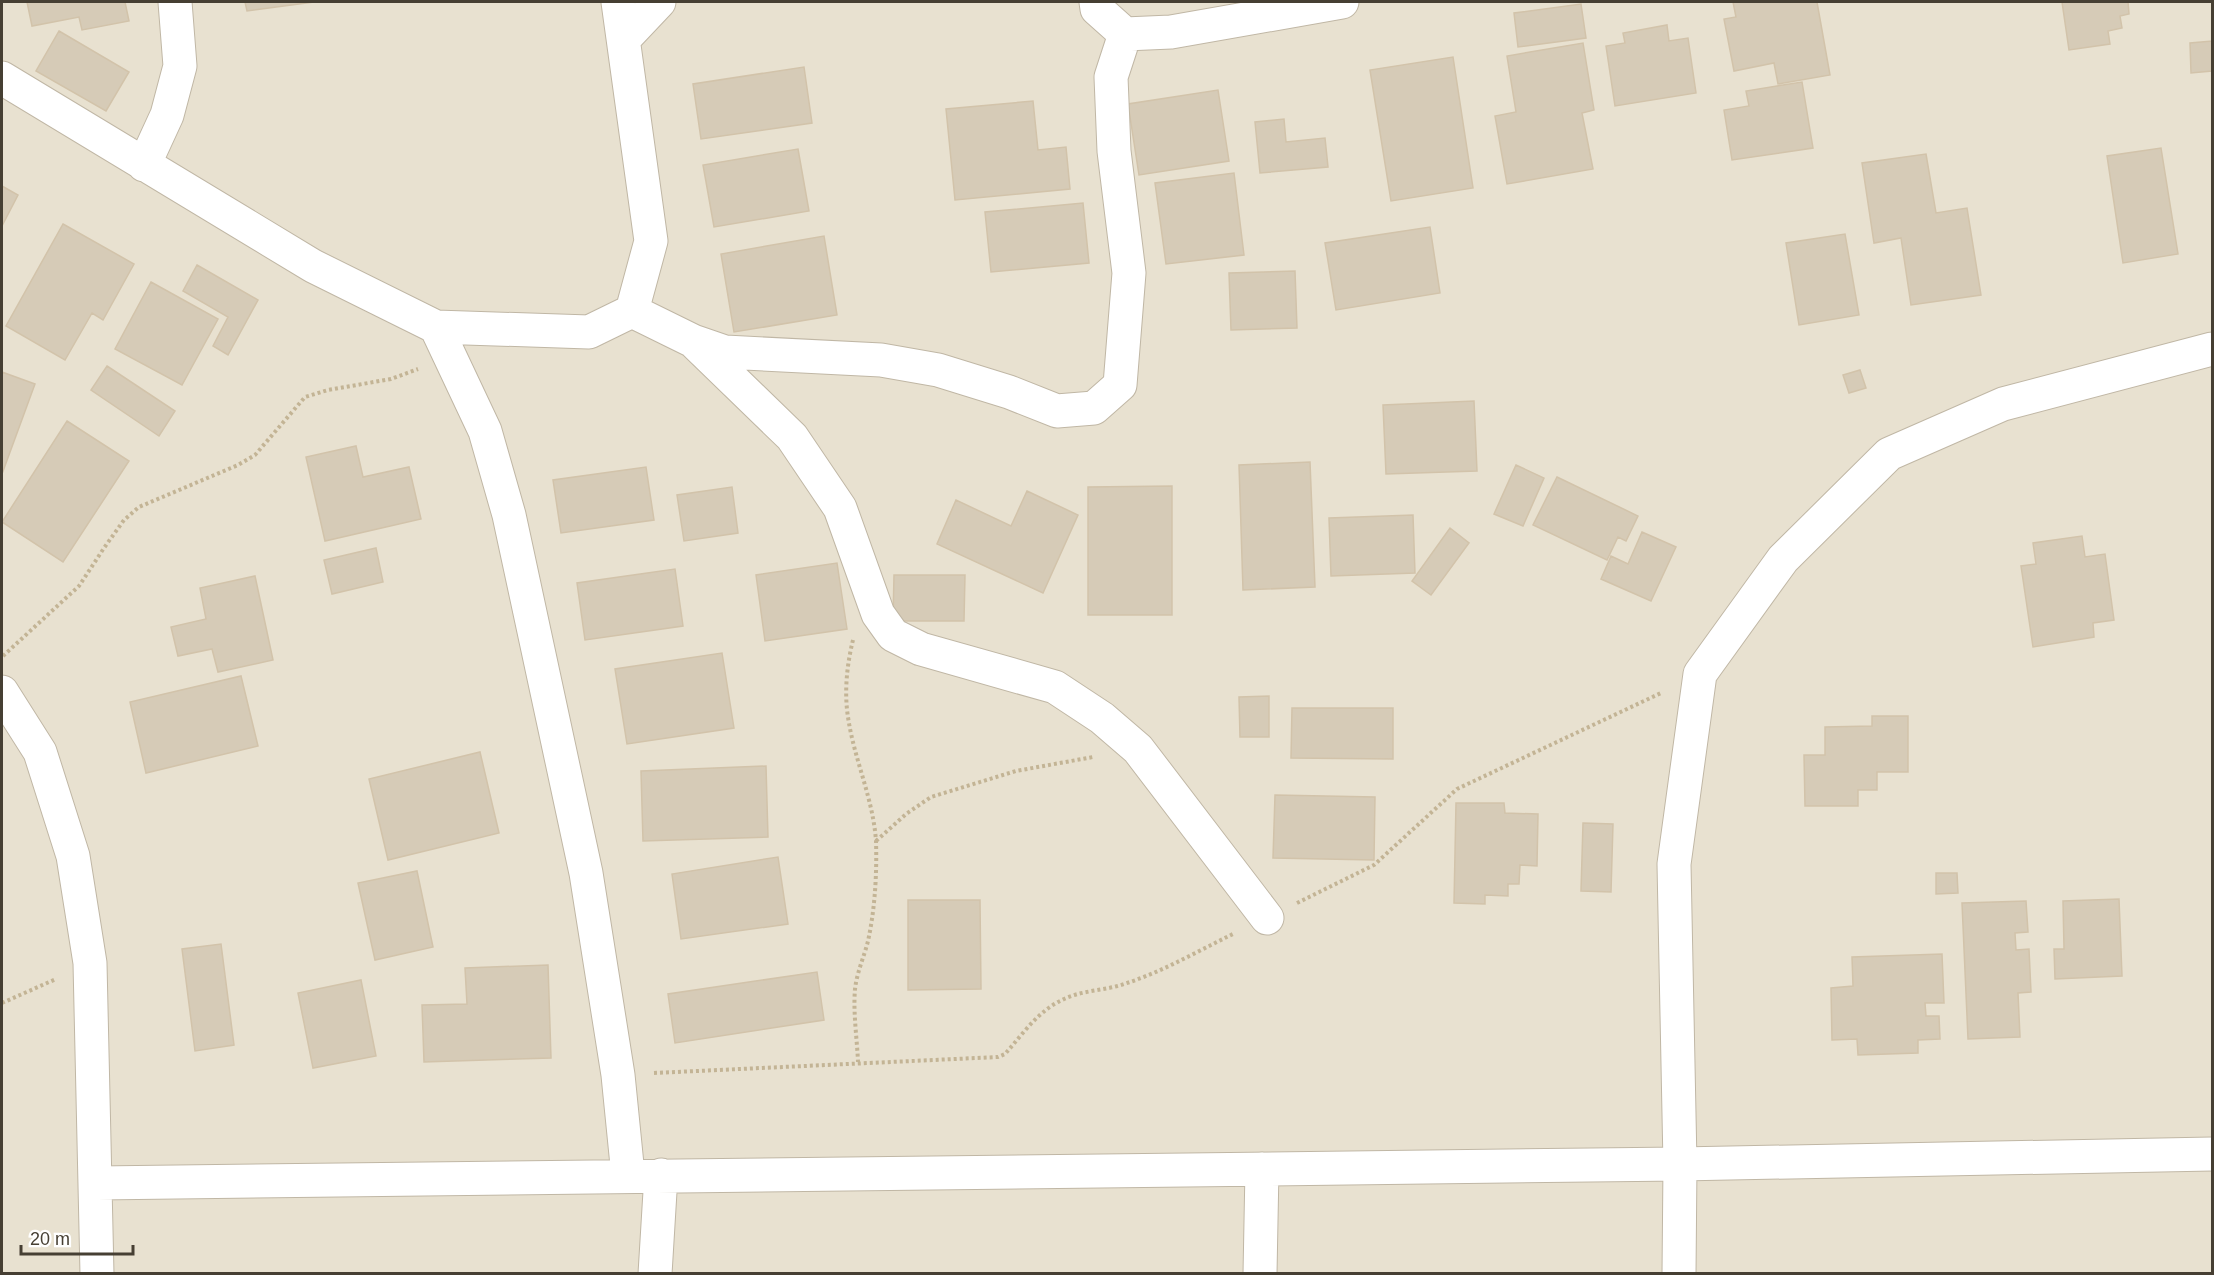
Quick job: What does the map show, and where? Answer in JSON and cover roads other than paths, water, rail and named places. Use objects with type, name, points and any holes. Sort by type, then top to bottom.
[{"type":"street","points":[[144,165],[167,115],[180,66],[175,2]]},
{"type":"street","points":[[2,78],[313,266],[443,341],[589,332],[632,311],[651,241],[618,2]]},
{"type":"street","points":[[624,39],[658,2]]},
{"type":"street","points":[[1096,2],[1097,9],[1125,34],[1171,32],[1341,2]]},
{"type":"street","points":[[632,311],[693,341],[725,352],[881,360],[938,370],[1009,392],[1057,411],[1094,408],[1119,385],[1129,273],[1114,151],[1111,77],[1125,34]]},
{"type":"street","points":[[443,341],[485,431],[509,515],[586,873],[618,1075],[628,1175]]},
{"type":"street","points":[[693,341],[792,436],[840,508],[878,614],[893,635],[921,648],[1055,687],[1102,718],[1138,749],[1266,918]]},
{"type":"street","points":[[1679,1274],[1680,1164],[1674,864],[1700,674],[1783,559],[1889,454],[2003,404],[2212,349]]},
{"type":"street","points":[[2,692],[40,752],[73,856],[90,963],[97,1274]]},
{"type":"street","points":[[96,1183],[1680,1164],[2212,1154]]},
{"type":"street","points":[[1260,1274],[1262,1169]]},
{"type":"street","points":[[655,1274],[661,1175]]}]
